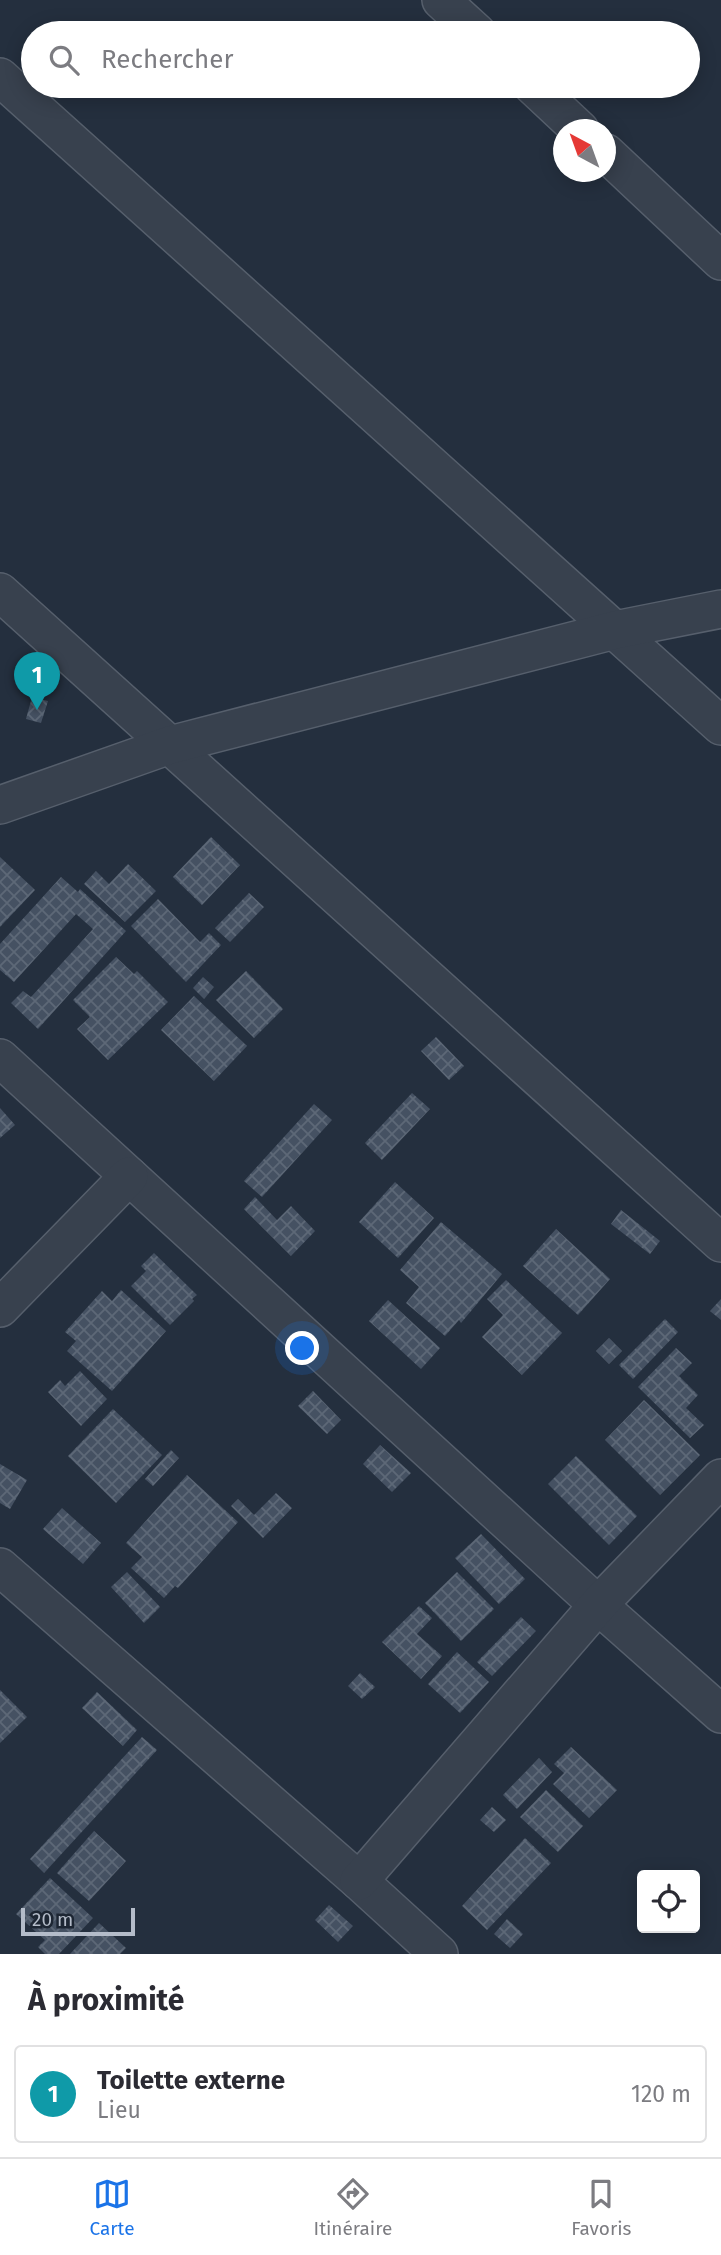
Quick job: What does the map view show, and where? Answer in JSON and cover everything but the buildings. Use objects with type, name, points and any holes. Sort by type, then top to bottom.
[{"type":"street","points":[[442,0],[464,21]]},
{"type":"street","points":[[0,78],[21,97]]},
{"type":"street","points":[[22,98],[721,726]]},
{"type":"street","points":[[546,98],[568,119]]},
{"type":"street","points":[[616,162],[721,261]]},
{"type":"street","points":[[0,592],[721,1243]]},
{"type":"street","points":[[0,805],[170,745],[615,630],[721,609]]},
{"type":"street","points":[[0,1058],[598,1605],[721,1714]]},
{"type":"street","points":[[0,1308],[129,1176]]},
{"type":"street","points":[[359,1881],[598,1605],[721,1478]]},
{"type":"street","points":[[0,1567],[439,1954]]},
{"type":"place","name":"Toilette externe","points":[[37,710]]}]
